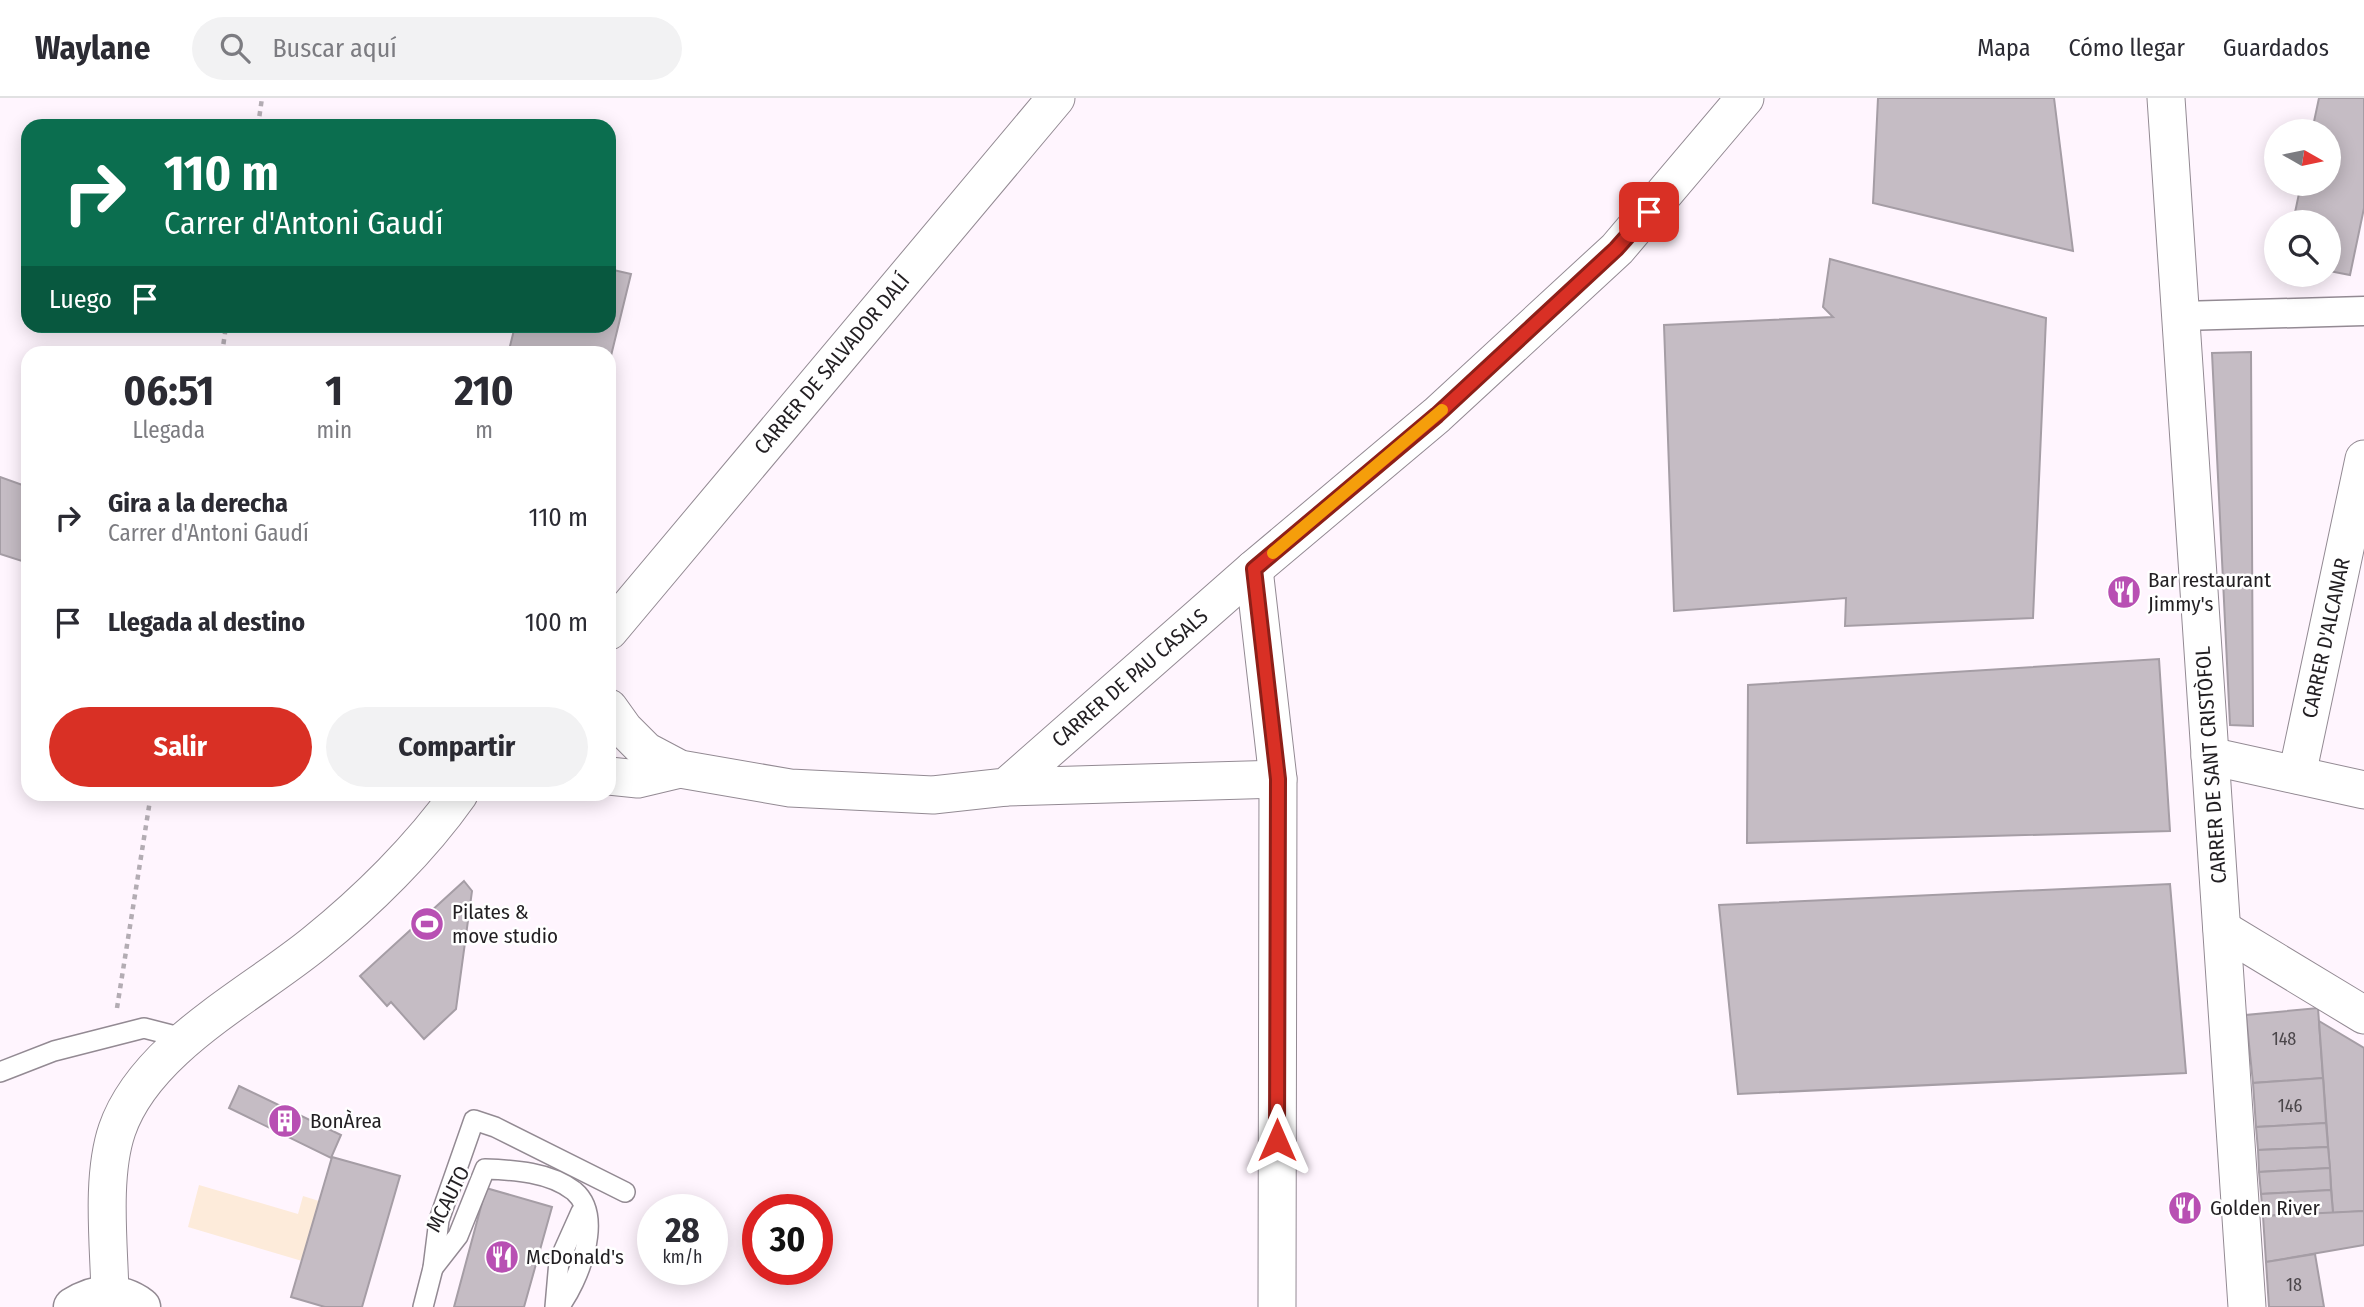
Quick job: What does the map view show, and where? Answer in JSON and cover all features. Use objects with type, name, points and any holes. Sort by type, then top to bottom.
[{"type":"street","name":"CARRER DE SALVADOR DALÍ","points":[[616,623],[1056,98]]},
{"type":"street","name":"CARRER DE PAU CASALS","points":[[1006,786],[1254,569],[1437,415],[1616,249],[1745,98]]},
{"type":"street","name":"CARRER DE SANT CRISTÒFOL","points":[[2166,98],[2247,1307]]},
{"type":"street","points":[[2181,316],[2364,311]]},
{"type":"street","name":"CARRER D'ALCANAR","points":[[2297,775],[2364,459]]},
{"type":"street","points":[[1254,569],[1278,779],[1277,1307]]},
{"type":"street","points":[[616,718],[646,751],[680,769],[816,789],[933,795],[1006,786],[1278,779]]},
{"type":"street","points":[[2210,756],[2364,790]]},
{"type":"street","points":[[616,777],[638,779],[680,769]]},
{"type":"street","points":[[73,1307],[87,1298],[125,1301],[109,1177],[116,1132],[129,1101],[142,1081],[187,1039],[316,942],[400,863],[439,823],[454,801]]},
{"type":"street","points":[[2222,929],[2364,1016]]},
{"type":"lane","points":[[0,1072],[54,1051],[144,1028],[187,1039]]},
{"type":"lane","points":[[423,1307],[433,1268],[439,1220],[474,1121],[495,1128],[625,1192]]},
{"type":"lane","name":"MCAUTO","points":[[433,1268],[458,1236],[485,1169],[519,1170],[564,1185],[577,1194],[583,1207],[586,1227],[584,1263],[573,1288],[557,1307]]},
{"type":"path","points":[[259,119],[262,98]]},
{"type":"path","points":[[113,1036],[150,801]]},
{"type":"shaded area","points":[[199,1185],[298,1214],[303,1196],[319,1201],[302,1261],[188,1227]]},
{"type":"building","points":[[1878,98],[2054,98],[2073,251],[1873,203]]},
{"type":"building","points":[[2319,98],[2364,98],[2364,208],[2350,275],[2341,273],[2341,210],[2296,210],[2298,196],[2342,196],[2342,119],[2315,119]]},
{"type":"building","points":[[1830,259],[2046,318],[2033,618],[1845,626],[1846,598],[1674,611],[1664,325],[1833,317],[1823,307]]},
{"type":"building","points":[[616,271],[631,274],[613,346],[510,346],[513,333],[616,333]]},
{"type":"building","points":[[2251,352],[2253,726],[2230,725],[2212,353]]},
{"type":"building","points":[[0,477],[21,484],[21,561],[0,554]]},
{"type":"building","points":[[2159,659],[2170,831],[1747,843],[1748,685]]},
{"type":"building","points":[[464,881],[472,891],[456,1009],[424,1039],[391,1002],[387,1006],[360,976]]},
{"type":"building","points":[[2170,884],[2186,1073],[1738,1094],[1719,905]]},
{"type":"building","points":[[2318,1008],[2323,1078],[2253,1083],[2246,1015]]},
{"type":"building","points":[[2319,1021],[2364,1048],[2364,1211],[2333,1213]]},
{"type":"building","points":[[2323,1078],[2326,1123],[2256,1127],[2253,1083]]},
{"type":"building","name":"BonÀrea","points":[[239,1086],[341,1135],[331,1158],[229,1108]]},
{"type":"building","points":[[2326,1123],[2328,1147],[2258,1150],[2256,1127]]},
{"type":"building","points":[[2328,1147],[2330,1168],[2259,1172],[2258,1150]]},
{"type":"building","points":[[332,1157],[400,1176],[362,1307],[325,1307],[291,1297]]},
{"type":"building","points":[[2330,1168],[2331,1190],[2261,1194],[2259,1172]]},
{"type":"building","name":"McDonald's","points":[[486,1188],[552,1207],[524,1307],[454,1307]]},
{"type":"building","points":[[2331,1190],[2333,1213],[2263,1216],[2261,1194]]},
{"type":"building","points":[[2364,1211],[2364,1245],[2266,1262],[2263,1216]]},
{"type":"building","points":[[2315,1254],[2324,1307],[2269,1307],[2266,1262]]},
{"type":"slow traffic","points":[[1273,553],[1442,410]]},
{"type":"place","name":"Bar restaurant Jimmy's","points":[[2124,592]]},
{"type":"place","name":"Pilates & move studio","points":[[427,924]]},
{"type":"place","name":"BonÀrea","points":[[285,1121]]},
{"type":"place","name":"Golden River","points":[[2185,1208]]},
{"type":"place","name":"McDonald's","points":[[502,1257]]},
{"type":"route","points":[[1277,1140],[1278,779],[1254,569],[1437,415],[1616,249],[1649,212]]}]
